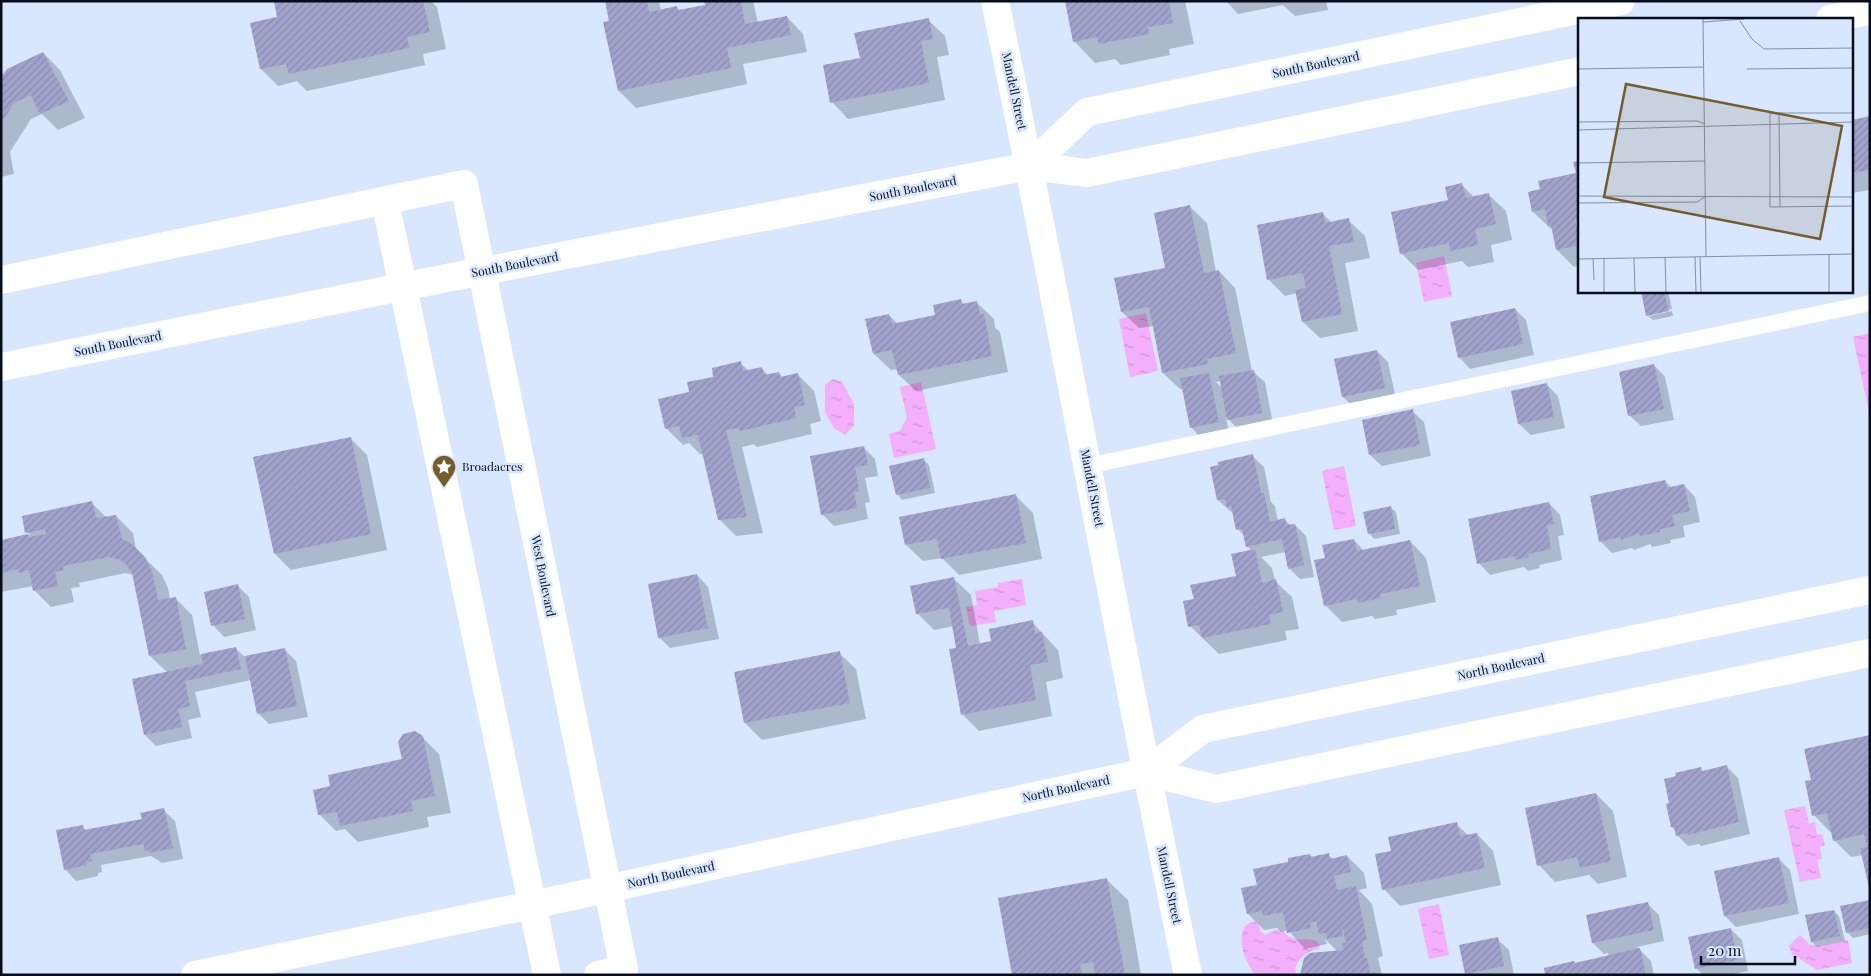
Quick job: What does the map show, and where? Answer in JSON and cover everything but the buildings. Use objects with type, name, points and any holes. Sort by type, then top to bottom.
[{"type":"street","name":"Mandell Street","points":[[995,1],[1030,166],[1146,772],[1188,975]]},
{"type":"street","name":"South Boulevard","points":[[1030,166],[1087,112],[1621,1]]},
{"type":"street","points":[[1834,18],[1870,10]]},
{"type":"street","name":"South Boulevard","points":[[1,367],[482,271],[1030,166],[1087,173],[1578,71]]},
{"type":"street","name":"West Boulevard","points":[[385,201],[464,184],[624,969],[598,975]]},
{"type":"street","points":[[1,280],[385,201],[547,975]]},
{"type":"street","name":"North Boulevard","points":[[195,975],[607,889],[1146,772],[1203,729],[1870,590]]},
{"type":"street","name":"North Boulevard","points":[[1146,772],[1216,789],[1870,652]]},
{"type":"lane","points":[[1088,466],[1870,303]]},
{"type":"water","points":[[1444,256],[1452,296],[1424,302],[1416,263]]},
{"type":"water","points":[[1146,313],[1158,371],[1130,377],[1119,319]]},
{"type":"water","points":[[1870,333],[1870,412],[1869,412],[1853,337]]},
{"type":"water","points":[[833,379],[842,382],[854,404],[854,425],[845,435],[834,428],[825,412],[825,385]]},
{"type":"water","points":[[921,382],[936,449],[894,458],[889,434],[900,431],[907,418],[900,387]]},
{"type":"water","points":[[1344,466],[1356,526],[1334,530],[1322,471]]},
{"type":"water","points":[[1022,579],[1026,605],[994,611],[996,622],[970,626],[966,607],[977,605],[975,591],[998,587],[998,583]]},
{"type":"water","points":[[1805,806],[1809,824],[1815,822],[1817,835],[1822,834],[1825,845],[1820,847],[1822,859],[1817,860],[1821,878],[1800,882],[1784,810]]},
{"type":"water","points":[[1439,904],[1449,955],[1429,959],[1418,909]]},
{"type":"water","points":[[1254,921],[1265,935],[1276,930],[1283,931],[1295,939],[1317,941],[1320,946],[1301,958],[1296,966],[1296,975],[1255,975],[1245,957],[1242,943],[1243,930],[1247,924]]},
{"type":"water","points":[[1800,935],[1810,945],[1821,946],[1848,940],[1852,963],[1817,970],[1792,954],[1789,946]]},
{"type":"place","name":"Broadacres","points":[[444,488]]}]
